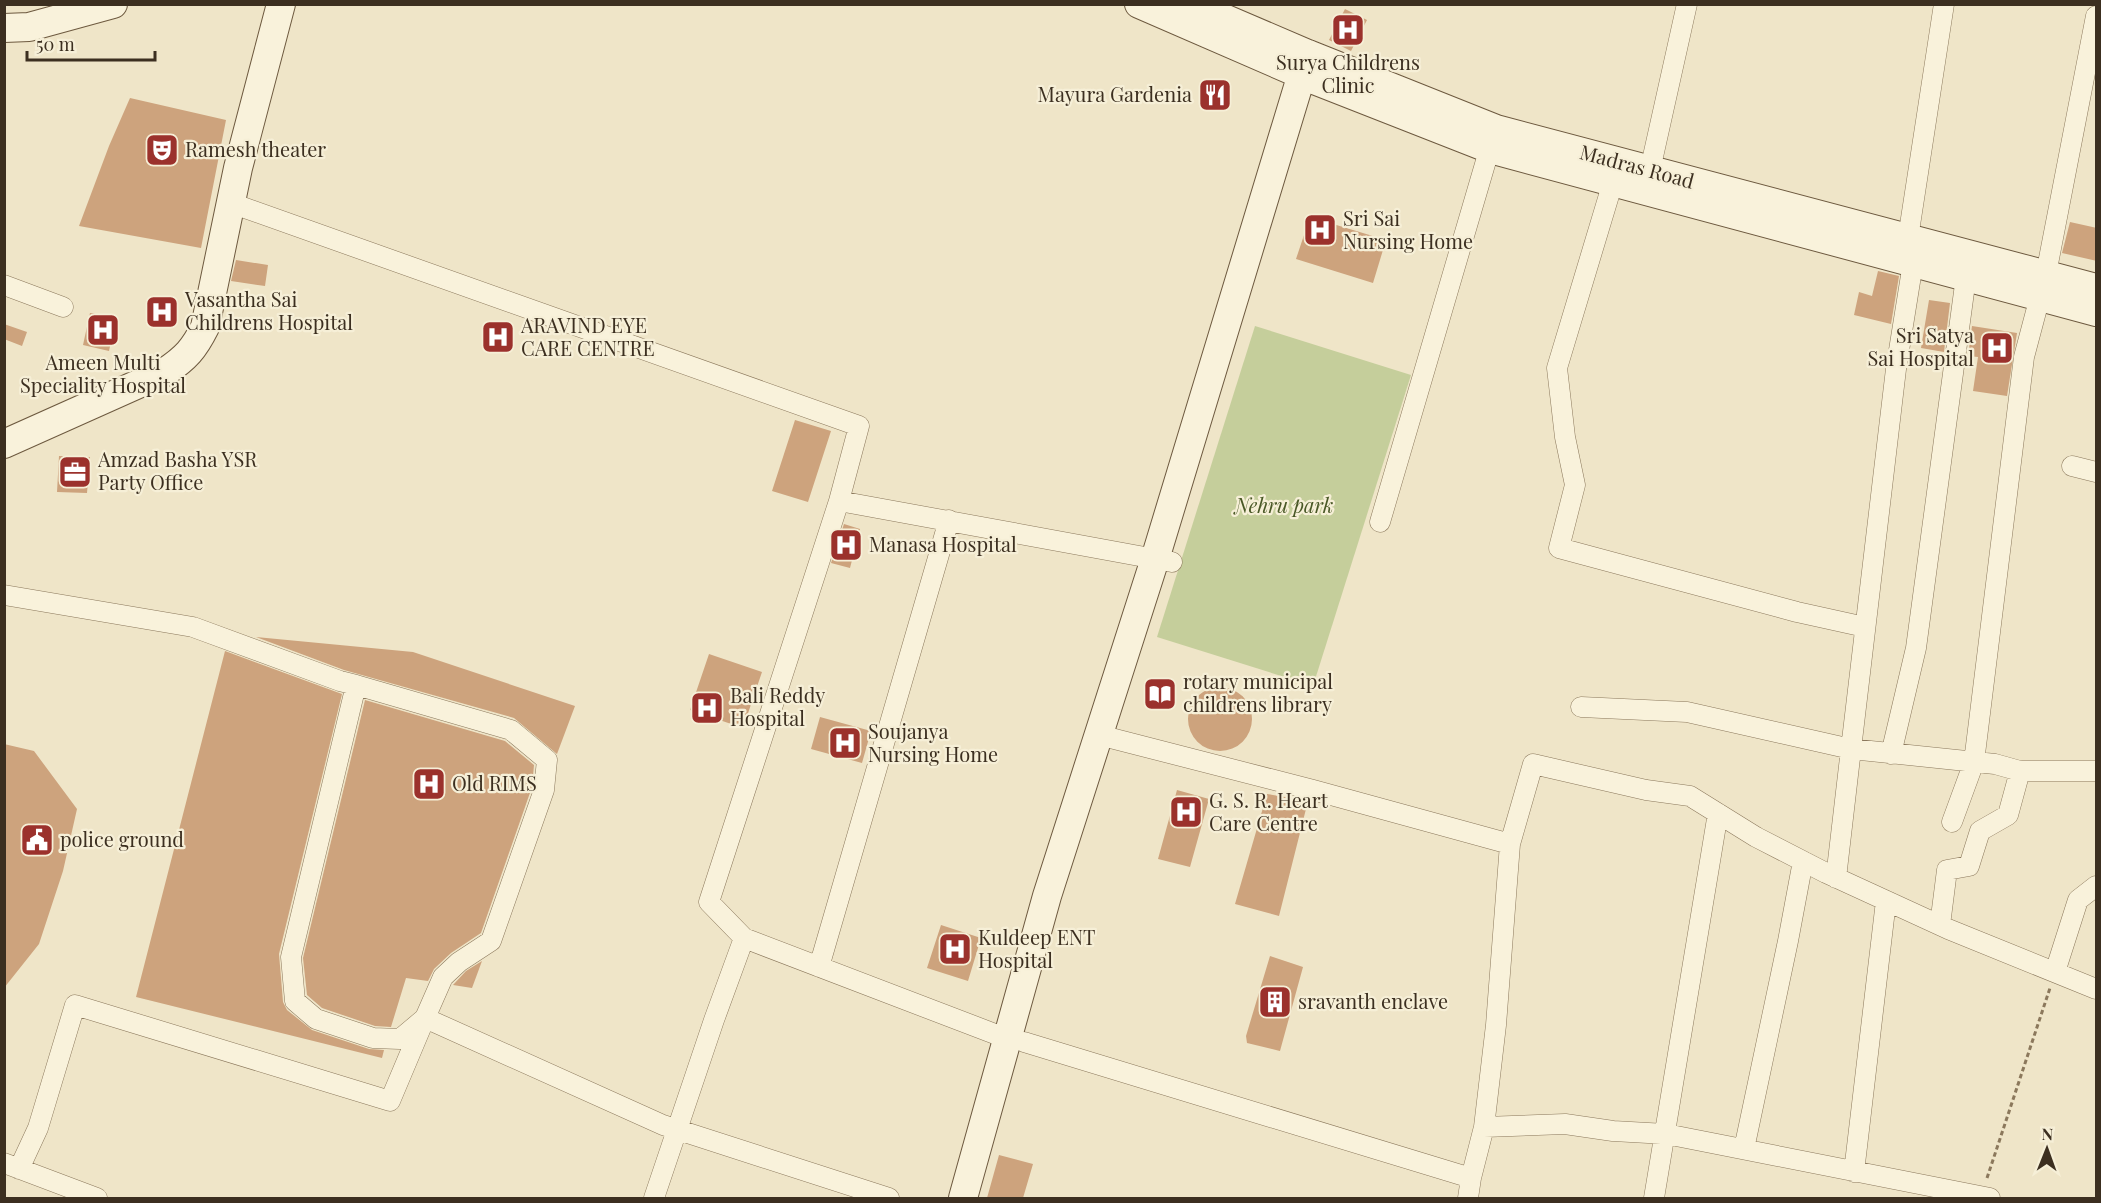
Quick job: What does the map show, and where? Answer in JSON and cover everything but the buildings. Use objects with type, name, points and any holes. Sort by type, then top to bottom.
[{"type":"main road","points":[[4,28],[29,27],[113,4]]},
{"type":"main road","points":[[4,444],[165,372],[183,360],[195,347],[204,327],[238,168],[281,4]]},
{"type":"main road","points":[[963,1198],[1016,1041],[1106,737],[1150,637],[1163,560],[1311,67],[1139,4]]},
{"type":"main road","name":"Madras Road","points":[[1191,4],[1311,67],[1493,139],[1650,170],[1911,251],[2043,285],[2097,288]]},
{"type":"main road","points":[[1493,139],[1613,182],[1911,251],[1966,277],[2043,285],[2097,312]]},
{"type":"main road","points":[[980,1198],[1016,1041]]},
{"type":"street","points":[[1650,170],[1687,4]]},
{"type":"street","points":[[1836,878],[1896,369],[1944,4]]},
{"type":"street","points":[[1952,822],[1974,762],[2024,357],[2043,285],[2097,15]]},
{"type":"street","points":[[1380,522],[1493,139]]},
{"type":"street","points":[[1613,182],[1557,368],[1565,437],[1575,485],[1559,548],[1797,612],[1865,627]]},
{"type":"street","points":[[231,203],[859,426],[839,501],[709,902],[744,938],[1016,1041],[1471,1178]]},
{"type":"street","points":[[1891,754],[1916,648],[1966,277]]},
{"type":"street","points":[[4,285],[63,307]]},
{"type":"street","points":[[2072,466],[2097,472]]},
{"type":"street","points":[[839,501],[1163,560]]},
{"type":"street","points":[[819,967],[950,520]]},
{"type":"street","points":[[4,596],[194,627],[356,686],[511,730],[548,760],[544,790],[491,941],[459,962],[443,977],[390,1101],[75,1005],[38,1128],[12,1166],[97,1198]]},
{"type":"street","points":[[356,686],[291,957],[295,1001],[316,1019],[373,1038],[400,1039],[425,1018]]},
{"type":"street","points":[[1581,707],[1687,712],[1851,749],[1995,764],[2020,771],[2097,771]]},
{"type":"street","points":[[1106,737],[1510,844]]},
{"type":"street","points":[[1468,1198],[1484,1127],[1496,1025],[1510,844],[1533,764],[1646,790],[1690,796],[1756,837],[1836,878],[1940,925],[2097,989]]},
{"type":"street","points":[[1940,925],[1947,870],[1969,866],[1980,831],[2008,815],[2020,771]]},
{"type":"street","points":[[1654,1198],[1718,813]]},
{"type":"street","points":[[1744,1149],[1803,861]]},
{"type":"street","points":[[2055,972],[2078,900],[2097,885]]},
{"type":"street","points":[[1854,1172],[1886,901]]},
{"type":"street","points":[[654,1198],[744,938]]},
{"type":"street","points":[[425,1018],[663,1125],[889,1198]]},
{"type":"street","points":[[1484,1127],[1565,1124],[1613,1131],[1666,1134],[1986,1198]]},
{"type":"path","points":[[1986,1198],[2016,1086],[2055,972]]},
{"type":"green space","name":"Nehru park","points":[[1255,326],[1411,375],[1313,686],[1157,637]]},
{"type":"place","name":"Surya Childrens Clinic","points":[[1348,30]]},
{"type":"place","name":"Mayura Gardenia","points":[[1215,95]]},
{"type":"place","name":"Ramesh theater","points":[[162,150]]},
{"type":"place","name":"Sri Sai Nursing Home","points":[[1320,230]]},
{"type":"place","name":"Vasantha Sai Childrens Hospital","points":[[162,312]]},
{"type":"place","name":"Ameen Multi Speciality Hospital","points":[[103,330]]},
{"type":"place","name":"ARAVIND EYE CARE CENTRE","points":[[498,337]]},
{"type":"place","name":"Sri Satya Sai Hospital","points":[[1997,348]]},
{"type":"place","name":"Amzad Basha YSR Party Office","points":[[75,472]]},
{"type":"place","name":"Manasa Hospital","points":[[846,545]]},
{"type":"place","name":"rotary municipal childrens library","points":[[1160,694]]},
{"type":"place","name":"Bali Reddy Hospital","points":[[707,708]]},
{"type":"place","name":"Soujanya Nursing Home","points":[[845,743]]},
{"type":"place","name":"Old RIMS","points":[[429,784]]},
{"type":"place","name":"G. S. R. Heart Care Centre","points":[[1186,812]]},
{"type":"place","name":"police ground","points":[[37,840]]},
{"type":"place","name":"Kuldeep ENT Hospital","points":[[955,949]]},
{"type":"place","name":"sravanth enclave","points":[[1275,1002]]}]
